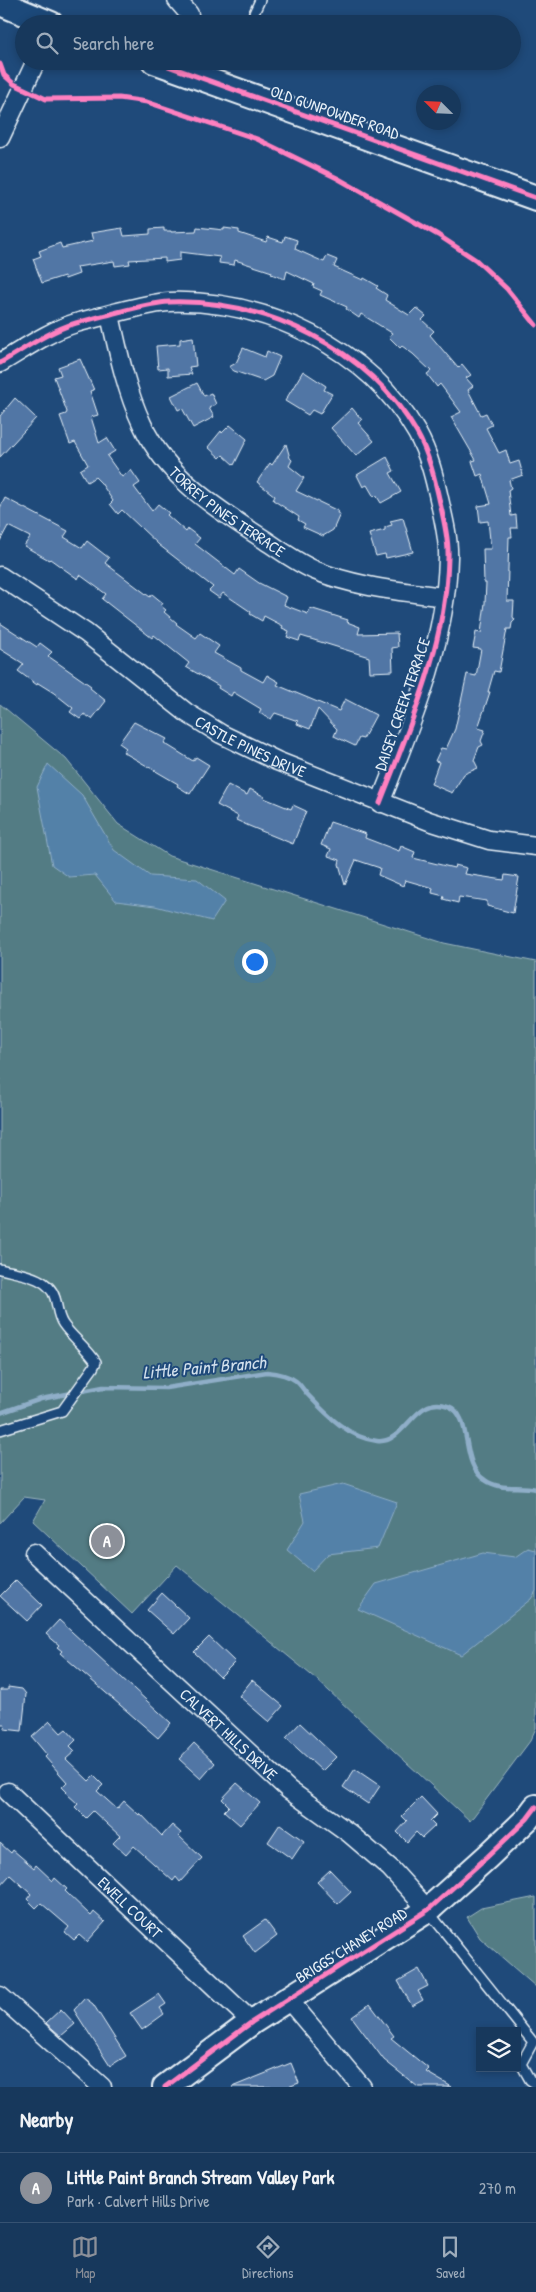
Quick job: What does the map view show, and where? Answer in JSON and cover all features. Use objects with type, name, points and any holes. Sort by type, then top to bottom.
[{"type":"main road","points":[[0,3],[29,15]]},
{"type":"main road","name":"OLD GUNPOWDER ROAD","points":[[179,70],[536,198]]},
{"type":"main road","name":"BRIGGS CHANEY ROAD","points":[[165,2087],[252,2022],[428,1910],[533,1818]]},
{"type":"street","points":[[177,0],[190,15]]},
{"type":"street","points":[[0,138],[32,70]]},
{"type":"street","name":"DAISEY CREEK TERRACE","points":[[0,364],[75,323],[167,302],[222,304],[279,321],[303,331],[341,352],[368,373],[390,394],[418,434],[428,460],[443,516],[448,557],[444,597],[432,660],[380,803]]},
{"type":"street","name":"TORREY PINES TERRACE","points":[[110,315],[120,362],[142,425],[165,459],[192,488],[234,520],[313,570],[373,587],[444,597]]},
{"type":"street","name":"CASTLE PINES DRIVE","points":[[0,576],[86,633],[187,714],[221,734],[277,760],[380,803],[489,840],[536,846]]},
{"type":"street","name":"CALVERT HILLS DRIVE","points":[[34,1553],[289,1790],[349,1833],[390,1868],[428,1910]]},
{"type":"street","name":"EWELL COURT","points":[[8,1792],[252,2022]]},
{"type":"street","points":[[0,1996],[102,2087]]},
{"type":"street","points":[[288,1999],[362,2087]]},
{"type":"lane","points":[[254,15],[260,0]]},
{"type":"lane","points":[[0,1269],[46,1284],[52,1290],[57,1313],[63,1324],[87,1348],[96,1362],[62,1411],[0,1430]]},
{"type":"lane","points":[[428,1910],[534,2040],[521,2064],[530,2080],[536,2084]]},
{"type":"green space","points":[[0,704],[66,759],[118,824],[169,856],[444,943],[536,962],[536,1728],[530,1741],[470,1821],[316,1679],[177,1565],[132,1614],[33,1521],[45,1500],[24,1497],[0,1523]]},
{"type":"green space","points":[[536,1897],[536,1987],[480,1938],[467,1917],[481,1908]]},
{"type":"water","points":[[48,764],[82,795],[114,850],[150,876],[197,879],[225,901],[212,921],[155,906],[116,901],[95,875],[69,877],[52,865],[37,787]]},
{"type":"water","points":[[343,1484],[397,1502],[378,1548],[328,1554],[312,1571],[287,1550],[305,1521],[299,1494]]},
{"type":"water","points":[[528,1548],[536,1550],[536,1591],[531,1599],[461,1655],[358,1609],[376,1584],[483,1553],[515,1557]]},
{"type":"building","points":[[197,227],[239,230],[239,233],[266,242],[268,237],[283,242],[285,236],[297,240],[295,249],[324,262],[327,256],[337,260],[334,267],[363,280],[364,278],[378,286],[376,288],[387,295],[385,300],[409,315],[416,308],[426,316],[422,320],[434,331],[430,335],[458,368],[462,364],[471,375],[466,378],[473,386],[468,390],[481,415],[486,413],[492,425],[486,428],[499,453],[506,450],[510,464],[519,461],[523,475],[509,480],[511,488],[508,490],[511,516],[516,515],[517,528],[511,528],[512,537],[509,537],[507,601],[514,601],[513,617],[515,620],[512,623],[511,629],[507,629],[499,672],[494,671],[488,692],[490,692],[478,728],[485,730],[481,741],[483,745],[479,747],[474,760],[478,768],[464,774],[452,793],[431,784],[439,762],[435,761],[441,748],[446,749],[455,729],[467,674],[476,676],[481,649],[473,648],[476,632],[481,633],[485,603],[486,583],[484,583],[483,549],[491,549],[488,521],[480,522],[478,506],[491,504],[482,474],[477,476],[472,461],[476,460],[451,417],[461,412],[440,384],[437,387],[427,374],[431,371],[413,354],[402,346],[400,348],[389,337],[392,333],[361,314],[359,318],[346,309],[347,307],[320,295],[322,291],[313,287],[314,284],[287,271],[285,279],[271,274],[272,272],[235,260],[234,265],[219,263],[220,257],[180,252],[180,260],[165,262],[165,258],[129,260],[130,264],[115,266],[114,261],[77,267],[79,274],[65,279],[64,276],[42,283],[33,259],[41,256],[39,251],[60,243],[62,248],[93,241],[91,233],[122,228],[124,236],[150,234],[150,229],[164,228],[164,231],[171,232],[196,231]]},
{"type":"building","points":[[193,337],[196,366],[189,367],[192,374],[168,376],[168,368],[158,369],[156,346],[180,344],[180,339]]},
{"type":"building","points":[[243,348],[265,357],[267,351],[280,357],[272,376],[263,381],[234,371],[229,367],[236,363]]},
{"type":"building","points":[[80,359],[94,390],[90,391],[98,415],[91,417],[99,443],[107,438],[115,451],[107,456],[122,477],[131,470],[140,483],[134,487],[152,511],[158,504],[186,532],[188,529],[200,538],[195,544],[235,575],[239,569],[259,583],[287,597],[284,605],[308,614],[310,608],[348,620],[347,622],[360,627],[358,634],[397,633],[398,647],[392,648],[393,671],[370,672],[369,657],[301,636],[299,641],[287,637],[289,631],[282,628],[283,626],[264,616],[262,621],[223,593],[219,598],[209,591],[213,587],[159,545],[122,510],[118,514],[110,504],[113,501],[101,483],[95,477],[87,482],[80,470],[88,465],[75,442],[70,444],[60,416],[67,412],[54,377],[61,375],[58,367]]},
{"type":"building","points":[[303,371],[326,386],[324,390],[332,394],[320,414],[312,410],[308,415],[285,401]]},
{"type":"building","points":[[197,383],[204,396],[211,393],[216,404],[209,408],[214,417],[193,428],[182,408],[178,410],[171,396]]},
{"type":"building","points":[[15,398],[36,418],[0,457],[0,416]]},
{"type":"building","points":[[352,408],[362,420],[358,423],[374,441],[356,456],[331,428]]},
{"type":"building","points":[[230,425],[247,439],[234,465],[223,455],[220,458],[208,447],[221,431],[222,433]]},
{"type":"building","points":[[286,444],[292,460],[289,466],[304,478],[296,491],[338,511],[337,513],[340,514],[333,530],[323,536],[303,527],[305,524],[298,520],[299,517],[273,500],[275,496],[257,482],[270,463],[272,465]]},
{"type":"building","points":[[387,457],[394,471],[390,473],[401,492],[381,503],[376,495],[374,497],[367,485],[363,487],[357,475]]},
{"type":"building","points":[[5,498],[68,531],[64,537],[82,548],[87,541],[109,558],[105,563],[150,597],[152,594],[163,603],[161,606],[166,610],[164,612],[176,624],[196,638],[200,633],[219,646],[214,653],[241,668],[241,670],[263,682],[267,675],[279,682],[277,685],[339,711],[345,699],[376,715],[363,739],[359,738],[355,746],[334,736],[337,729],[318,709],[310,729],[297,724],[298,721],[275,713],[271,719],[259,713],[261,709],[233,692],[231,696],[218,688],[219,686],[186,667],[189,663],[154,635],[152,638],[102,599],[106,594],[80,575],[78,579],[50,559],[24,546],[30,537],[8,526],[0,541],[0,508]]},
{"type":"building","points":[[403,518],[413,552],[386,558],[385,554],[376,556],[369,534],[385,530],[385,527],[392,525],[390,521]]},
{"type":"building","points":[[0,623],[37,647],[40,643],[52,652],[48,656],[91,686],[90,688],[106,701],[92,719],[84,714],[80,719],[70,712],[73,708],[54,693],[38,683],[37,685],[18,671],[24,664],[0,649]]},
{"type":"building","points":[[134,722],[167,739],[164,743],[193,761],[196,757],[209,765],[190,794],[177,786],[178,784],[123,752],[126,748],[119,743]]},
{"type":"building","points":[[228,785],[247,795],[250,789],[264,798],[291,809],[293,805],[306,811],[293,844],[236,820],[238,816],[217,805]]},
{"type":"building","points":[[330,822],[366,834],[365,838],[399,851],[401,846],[415,852],[413,858],[454,868],[455,865],[467,868],[465,874],[504,880],[505,875],[519,877],[513,913],[487,906],[487,901],[459,897],[458,903],[443,899],[444,896],[432,893],[433,888],[405,880],[403,886],[378,875],[380,868],[356,860],[345,885],[339,864],[340,860],[328,856],[331,849],[321,845]]},
{"type":"building","points":[[16,1580],[42,1605],[27,1621],[0,1596]]},
{"type":"building","points":[[162,1593],[189,1618],[174,1634],[147,1610]]},
{"type":"building","points":[[59,1620],[171,1723],[158,1738],[60,1653],[62,1651],[57,1647],[59,1645],[46,1634]]},
{"type":"building","points":[[209,1637],[235,1662],[220,1677],[194,1652]]},
{"type":"building","points":[[252,1680],[283,1706],[269,1722],[239,1696]]},
{"type":"building","points":[[8,1687],[22,1689],[26,1694],[22,1731],[4,1729],[5,1724],[0,1724],[0,1690],[8,1690]]},
{"type":"building","points":[[50,1721],[61,1733],[66,1729],[76,1740],[70,1746],[75,1751],[66,1759],[89,1781],[94,1776],[103,1785],[97,1791],[117,1809],[124,1801],[139,1815],[140,1813],[162,1836],[172,1825],[181,1833],[179,1836],[202,1858],[180,1882],[176,1877],[173,1881],[134,1846],[126,1855],[113,1843],[120,1836],[93,1811],[86,1818],[75,1807],[78,1804],[62,1787],[67,1782],[45,1757],[47,1755],[32,1737]]},
{"type":"building","points":[[300,1723],[336,1757],[322,1771],[286,1738]]},
{"type":"building","points":[[194,1743],[215,1763],[201,1779],[179,1759]]},
{"type":"building","points":[[355,1769],[380,1786],[368,1804],[343,1787]]},
{"type":"building","points":[[237,1783],[260,1803],[240,1825],[224,1811],[229,1806],[222,1799]]},
{"type":"building","points":[[421,1797],[437,1814],[430,1821],[435,1826],[422,1838],[416,1832],[407,1842],[397,1832],[407,1821],[402,1816]]},
{"type":"building","points":[[280,1824],[304,1841],[292,1859],[268,1842]]},
{"type":"building","points":[[0,1843],[11,1853],[13,1850],[34,1868],[36,1865],[53,1881],[55,1878],[67,1889],[65,1891],[91,1916],[94,1912],[105,1922],[87,1942],[79,1935],[74,1940],[65,1932],[69,1927],[41,1903],[36,1908],[27,1899],[31,1894],[10,1875],[0,1886]]},
{"type":"building","points":[[330,1870],[351,1892],[338,1904],[317,1882]]},
{"type":"building","points":[[265,1920],[277,1936],[255,1953],[243,1936]]},
{"type":"building","points":[[419,1969],[428,1986],[418,1991],[423,2000],[412,2006],[398,1981]]},
{"type":"building","points":[[159,1994],[166,2004],[160,2008],[164,2014],[142,2030],[130,2013]]},
{"type":"building","points":[[85,1998],[93,2004],[126,2056],[110,2066],[74,2010]]},
{"type":"building","points":[[370,2004],[394,2036],[391,2038],[429,2069],[426,2072],[452,2087],[418,2087],[384,2060],[352,2017]]},
{"type":"building","points":[[61,2009],[75,2024],[61,2036],[46,2023]]},
{"type":"building","points":[[291,2063],[299,2083],[288,2087],[232,2087]]},
{"type":"waterway","name":"Little Paint Branch","points":[[0,1413],[41,1399],[103,1387],[166,1388],[271,1372],[296,1381],[323,1411],[348,1430],[367,1439],[377,1441],[387,1440],[395,1435],[418,1412],[427,1407],[437,1404],[448,1406],[456,1411],[461,1419],[472,1463],[477,1473],[485,1480],[503,1487],[536,1489]]},
{"type":"cycle path","points":[[0,64],[4,75],[14,84],[46,99],[119,98],[147,102],[257,139],[337,178],[438,235],[476,260],[507,289],[536,325]]},
{"type":"cycle path","points":[[179,70],[536,198]]},
{"type":"cycle path","points":[[0,363],[46,335],[76,323],[156,303],[205,303],[242,309],[277,320],[311,334],[343,353],[371,376],[396,403],[417,433],[428,458],[445,523],[448,558],[446,590],[434,652],[415,713],[380,803]]},
{"type":"cycle path","points":[[165,2087],[252,2022],[428,1910],[527,1819],[536,1807]]},
{"type":"place","name":"Little Paint Branch Stream Valley Park","points":[[107,1541]]}]
